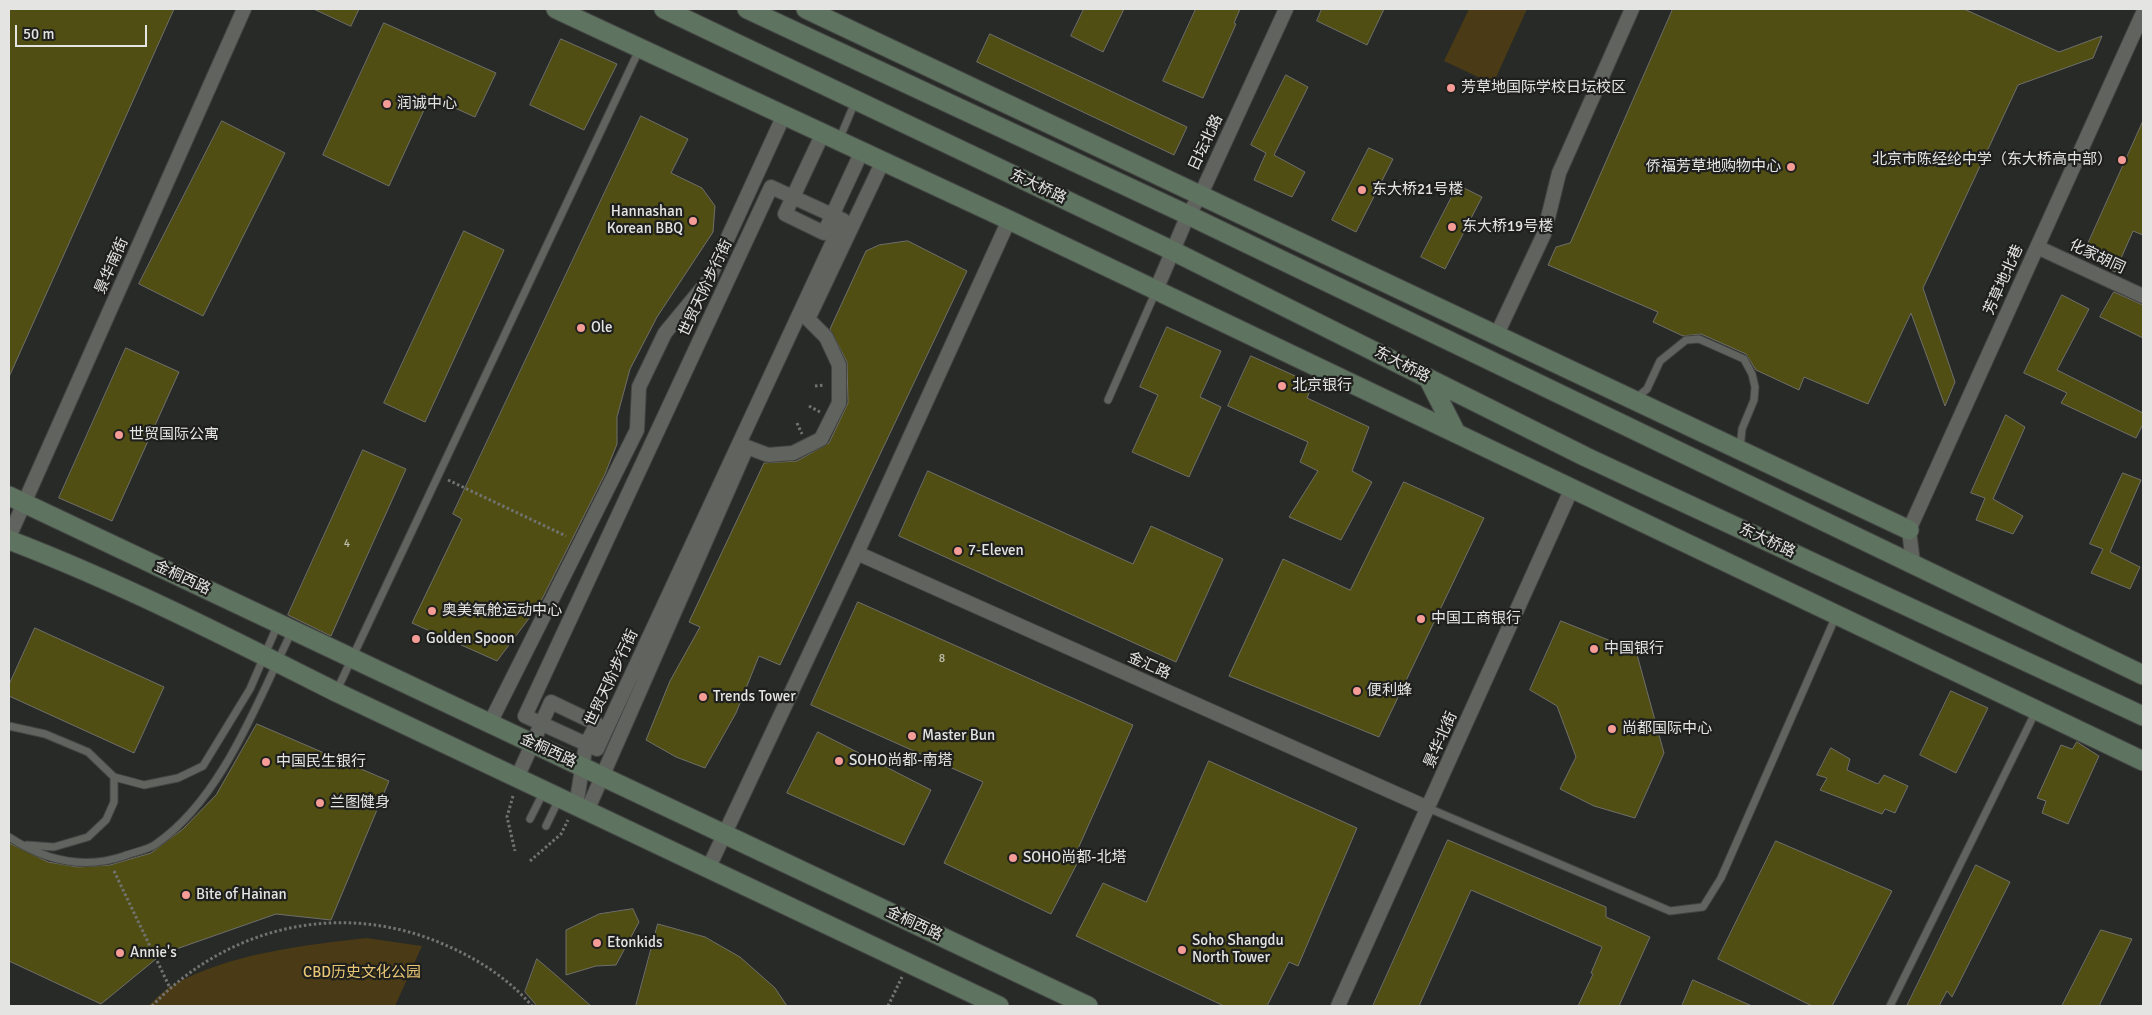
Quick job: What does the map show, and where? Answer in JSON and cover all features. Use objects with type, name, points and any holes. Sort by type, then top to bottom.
[{"type":"main road","points":[[556,9],[1009,220],[2143,761]]},
{"type":"main road","name":"东大桥路","points":[[664,9],[1173,251],[1595,461],[2143,716]]},
{"type":"main road","points":[[747,9],[1188,215],[2143,675]]},
{"type":"main road","points":[[806,9],[1909,530]]},
{"type":"main road","points":[[1428,378],[1456,433]]},
{"type":"main road","name":"金桐西路","points":[[16,500],[1088,1006]]},
{"type":"main road","points":[[9,538],[69,563],[270,658],[336,692],[566,802],[999,1006]]},
{"type":"street","name":"景华南街","points":[[9,538],[16,500],[244,9]]},
{"type":"street","name":"日坛北路","points":[[1156,290],[1188,215],[1201,194],[1286,9]]},
{"type":"street","points":[[1497,334],[1544,234],[1559,173],[1632,9]]},
{"type":"street","name":"芳草地北巷","points":[[1909,530],[2143,13]]},
{"type":"street","points":[[494,715],[637,430],[639,387],[643,378],[665,333],[708,281],[784,115]]},
{"type":"street","points":[[831,137],[793,197],[785,214],[824,233],[862,151]]},
{"type":"street","points":[[566,802],[602,777],[747,447],[768,455],[793,453],[821,439],[839,403],[839,365],[826,337],[808,320],[883,161]]},
{"type":"street","name":"世贸天阶步行街","points":[[771,187],[793,197],[843,220],[597,749],[525,716],[771,187]]},
{"type":"street","points":[[708,869],[856,554],[1009,220]]},
{"type":"street","name":"化家胡同","points":[[2037,247],[2143,296]]},
{"type":"street","name":"景华北街","points":[[1338,1006],[1572,488]]},
{"type":"street","points":[[1909,530],[1913,563]]},
{"type":"street","name":"金汇路","points":[[856,554],[1428,808]]},
{"type":"street","points":[[517,778],[551,702],[597,724],[586,744],[582,767],[566,802]]},
{"type":"lane","points":[[336,692],[640,47]]},
{"type":"lane","points":[[831,137],[856,100]]},
{"type":"lane","points":[[1108,400],[1156,290]]},
{"type":"lane","points":[[1634,399],[1646,389],[1660,361],[1686,340],[1699,339],[1744,360],[1752,374],[1755,387],[1754,400],[1742,428],[1740,449]]},
{"type":"lane","points":[[1428,808],[1670,911],[1703,907],[1721,878],[1836,616]]},
{"type":"lane","points":[[9,726],[45,734],[88,752],[114,777],[144,784],[178,778],[203,766],[270,658],[285,627]]},
{"type":"lane","points":[[9,837],[46,857],[78,864],[109,861],[155,845],[189,815],[212,785],[267,689],[270,658],[285,627]]},
{"type":"lane","points":[[1890,1006],[2037,711]]},
{"type":"lane","points":[[24,845],[54,847],[88,838],[106,820],[114,802],[114,777]]},
{"type":"lane","points":[[530,819],[566,802]]},
{"type":"lane","points":[[546,826],[566,802]]},
{"type":"path","points":[[439,476],[580,543]]},
{"type":"path","points":[[515,851],[507,817],[517,778]]},
{"type":"path","points":[[109,861],[170,988]]},
{"type":"path","points":[[152,1006],[170,988],[213,956],[261,935],[313,923],[366,923],[418,933],[467,954],[486,966],[523,996],[532,1006]]},
{"type":"path","points":[[888,1006],[908,963]]},
{"type":"green space","points":[[1469,9],[1527,9],[1493,84],[1444,61]]},
{"type":"green space","name":"CBD历史文化公园","points":[[366,938],[422,946],[395,1006],[148,1006],[171,986],[194,975],[241,958],[316,944]]},
{"type":"building","points":[[9,9],[174,9],[9,377]]},
{"type":"building","points":[[314,9],[359,9],[351,26]]},
{"type":"building","points":[[1084,9],[1124,9],[1103,52],[1071,36]]},
{"type":"building","points":[[1196,9],[1240,9],[1234,23],[1236,24],[1203,98],[1163,81]]},
{"type":"building","points":[[1322,9],[1384,9],[1367,45],[1317,21]]},
{"type":"building","name":"侨福芳草地购物中心","points":[[1673,9],[1964,9],[2059,52],[2102,36],[2093,58],[2018,85],[1923,288],[1955,382],[1945,406],[1911,313],[1868,404],[1804,377],[1799,390],[1756,370],[1746,354],[1701,334],[1683,336],[1653,322],[1658,312],[1548,265],[1556,247],[1570,243]]},
{"type":"building","name":"润诚中心","points":[[384,23],[496,73],[475,117],[430,97],[389,186],[323,155]]},
{"type":"building","points":[[990,34],[1187,127],[1174,155],[977,62]]},
{"type":"building","points":[[561,39],[617,64],[584,130],[530,105]]},
{"type":"building","points":[[1286,75],[1308,87],[1274,155],[1305,172],[1292,197],[1254,180],[1266,153],[1251,145]]},
{"type":"building","points":[[641,116],[688,139],[671,173],[702,188],[715,206],[713,232],[657,317],[630,369],[617,417],[617,444],[605,474],[539,605],[497,661],[412,623],[462,519],[453,514]]},
{"type":"building","points":[[222,121],[285,153],[203,316],[139,284]]},
{"type":"building","points":[[2143,121],[2143,235],[2133,231],[2115,272],[2083,255]]},
{"type":"building","name":"东大桥21号楼","points":[[1369,148],[1393,159],[1356,232],[1332,220]]},
{"type":"building","name":"东大桥19号楼","points":[[1458,185],[1482,197],[1445,269],[1421,257]]},
{"type":"building","points":[[464,231],[504,250],[425,422],[384,403]]},
{"type":"building","points":[[908,241],[967,271],[780,665],[759,656],[736,713],[705,768],[676,757],[646,740],[670,681],[700,627],[689,622],[764,463],[797,461],[829,443],[848,403],[847,362],[830,329],[866,251],[879,245]]},
{"type":"building","points":[[2114,292],[2143,305],[2143,338],[2100,317]]},
{"type":"building","points":[[2062,295],[2089,309],[2057,370],[2143,413],[2143,424],[2136,438],[2061,403],[2067,393],[2024,373]]},
{"type":"building","points":[[1167,327],[1221,351],[1200,397],[1221,407],[1189,477],[1132,452],[1158,395],[1140,387]]},
{"type":"building","name":"世贸国际公寓","points":[[126,348],[179,372],[112,521],[59,498]]},
{"type":"building","points":[[1251,356],[1313,384],[1307,398],[1369,427],[1352,471],[1372,482],[1341,540],[1289,517],[1318,471],[1300,462],[1308,442],[1228,406]]},
{"type":"building","points":[[2006,415],[2025,427],[1993,499],[2023,516],[2013,534],[1976,520],[1985,498],[1971,493]]},
{"type":"building","points":[[363,450],[406,469],[331,636],[288,615]]},
{"type":"building","points":[[928,471],[1133,564],[1151,526],[1223,559],[1176,662],[899,536]]},
{"type":"building","points":[[2123,473],[2141,480],[2110,552],[2140,567],[2130,589],[2091,573],[2103,549],[2090,544]]},
{"type":"building","points":[[1404,482],[1484,518],[1379,737],[1229,676],[1283,559],[1350,590]]},
{"type":"building","points":[[858,602],[1133,725],[1077,851],[1082,854],[1051,914],[944,863],[983,782],[811,705]]},
{"type":"building","name":"尚都国际中心","points":[[1561,621],[1636,651],[1664,753],[1635,818],[1594,806],[1560,789],[1576,757],[1557,706],[1530,690]]},
{"type":"building","points":[[35,628],[164,687],[134,753],[9,696],[9,685]]},
{"type":"building","points":[[1951,691],[1988,708],[1956,773],[1920,755]]},
{"type":"building","points":[[257,724],[389,781],[331,920],[276,914],[162,954],[101,1004],[9,961],[9,843],[48,862],[78,867],[110,865],[151,853],[183,829],[216,795]]},
{"type":"building","name":"SOHO尚都-南塔","points":[[818,732],[931,790],[904,845],[787,793]]},
{"type":"building","points":[[2077,742],[2099,756],[2068,824],[2042,813],[2046,801],[2037,798],[2061,745],[2072,749]]},
{"type":"building","points":[[1831,748],[1850,759],[1847,770],[1878,784],[1884,775],[1908,786],[1895,813],[1885,809],[1882,814],[1820,790],[1827,778],[1817,775]]},
{"type":"building","points":[[1209,761],[1357,828],[1298,966],[1289,962],[1267,1006],[1224,1006],[1076,936],[1103,883],[1146,902]]},
{"type":"building","points":[[1448,840],[1606,907],[1606,917],[1650,937],[1619,1006],[1578,1006],[1593,974],[1591,973],[1602,947],[1471,890],[1419,1006],[1373,1006]]},
{"type":"building","points":[[1776,841],[1892,891],[1832,1006],[1812,1006],[1718,959]]},
{"type":"building","points":[[1976,865],[2010,882],[1952,997],[1947,991],[1939,1006],[1907,1006]]},
{"type":"building","name":"Etonkids","points":[[633,909],[639,922],[616,965],[596,966],[566,975],[566,930],[599,914]]},
{"type":"building","points":[[658,924],[705,937],[740,957],[775,988],[787,1006],[636,1006]]},
{"type":"building","points":[[2101,930],[2132,939],[2099,1006],[2062,1006]]},
{"type":"building","points":[[537,959],[591,1006],[537,1006],[525,992]]},
{"type":"building","points":[[1693,980],[1752,1006],[1682,1006]]},
{"type":"place","name":"芳草地国际学校日坛校区","points":[[1451,88]]},
{"type":"place","name":"润诚中心","points":[[387,104]]},
{"type":"place","name":"北京市陈经纶中学（东大桥高中部）","points":[[2122,160]]},
{"type":"place","name":"侨福芳草地购物中心","points":[[1791,167]]},
{"type":"place","name":"东大桥21号楼","points":[[1362,190]]},
{"type":"place","name":"Hannashan Korean BBQ","points":[[693,221]]},
{"type":"place","name":"东大桥19号楼","points":[[1452,227]]},
{"type":"place","name":"Ole","points":[[581,328]]},
{"type":"place","name":"北京银行","points":[[1282,386]]},
{"type":"place","name":"世贸国际公寓","points":[[119,435]]},
{"type":"place","name":"7-Eleven","points":[[958,551]]},
{"type":"place","name":"奥美氧舱运动中心","points":[[432,611]]},
{"type":"place","name":"中国工商银行","points":[[1421,619]]},
{"type":"place","name":"Golden Spoon","points":[[416,639]]},
{"type":"place","name":"中国银行","points":[[1594,649]]},
{"type":"place","name":"便利蜂","points":[[1357,691]]},
{"type":"place","name":"Trends Tower","points":[[703,697]]},
{"type":"place","name":"尚都国际中心","points":[[1612,729]]},
{"type":"place","name":"Master Bun","points":[[912,736]]},
{"type":"place","name":"SOHO尚都-南塔","points":[[839,761]]},
{"type":"place","name":"中国民生银行","points":[[266,762]]},
{"type":"place","name":"兰图健身","points":[[320,803]]},
{"type":"place","name":"SOHO尚都-北塔","points":[[1013,858]]},
{"type":"place","name":"Bite of Hainan","points":[[186,895]]},
{"type":"place","name":"Etonkids","points":[[597,943]]},
{"type":"place","name":"Soho Shangdu North Tower","points":[[1182,950]]},
{"type":"place","name":"Annie's","points":[[120,953]]}]
